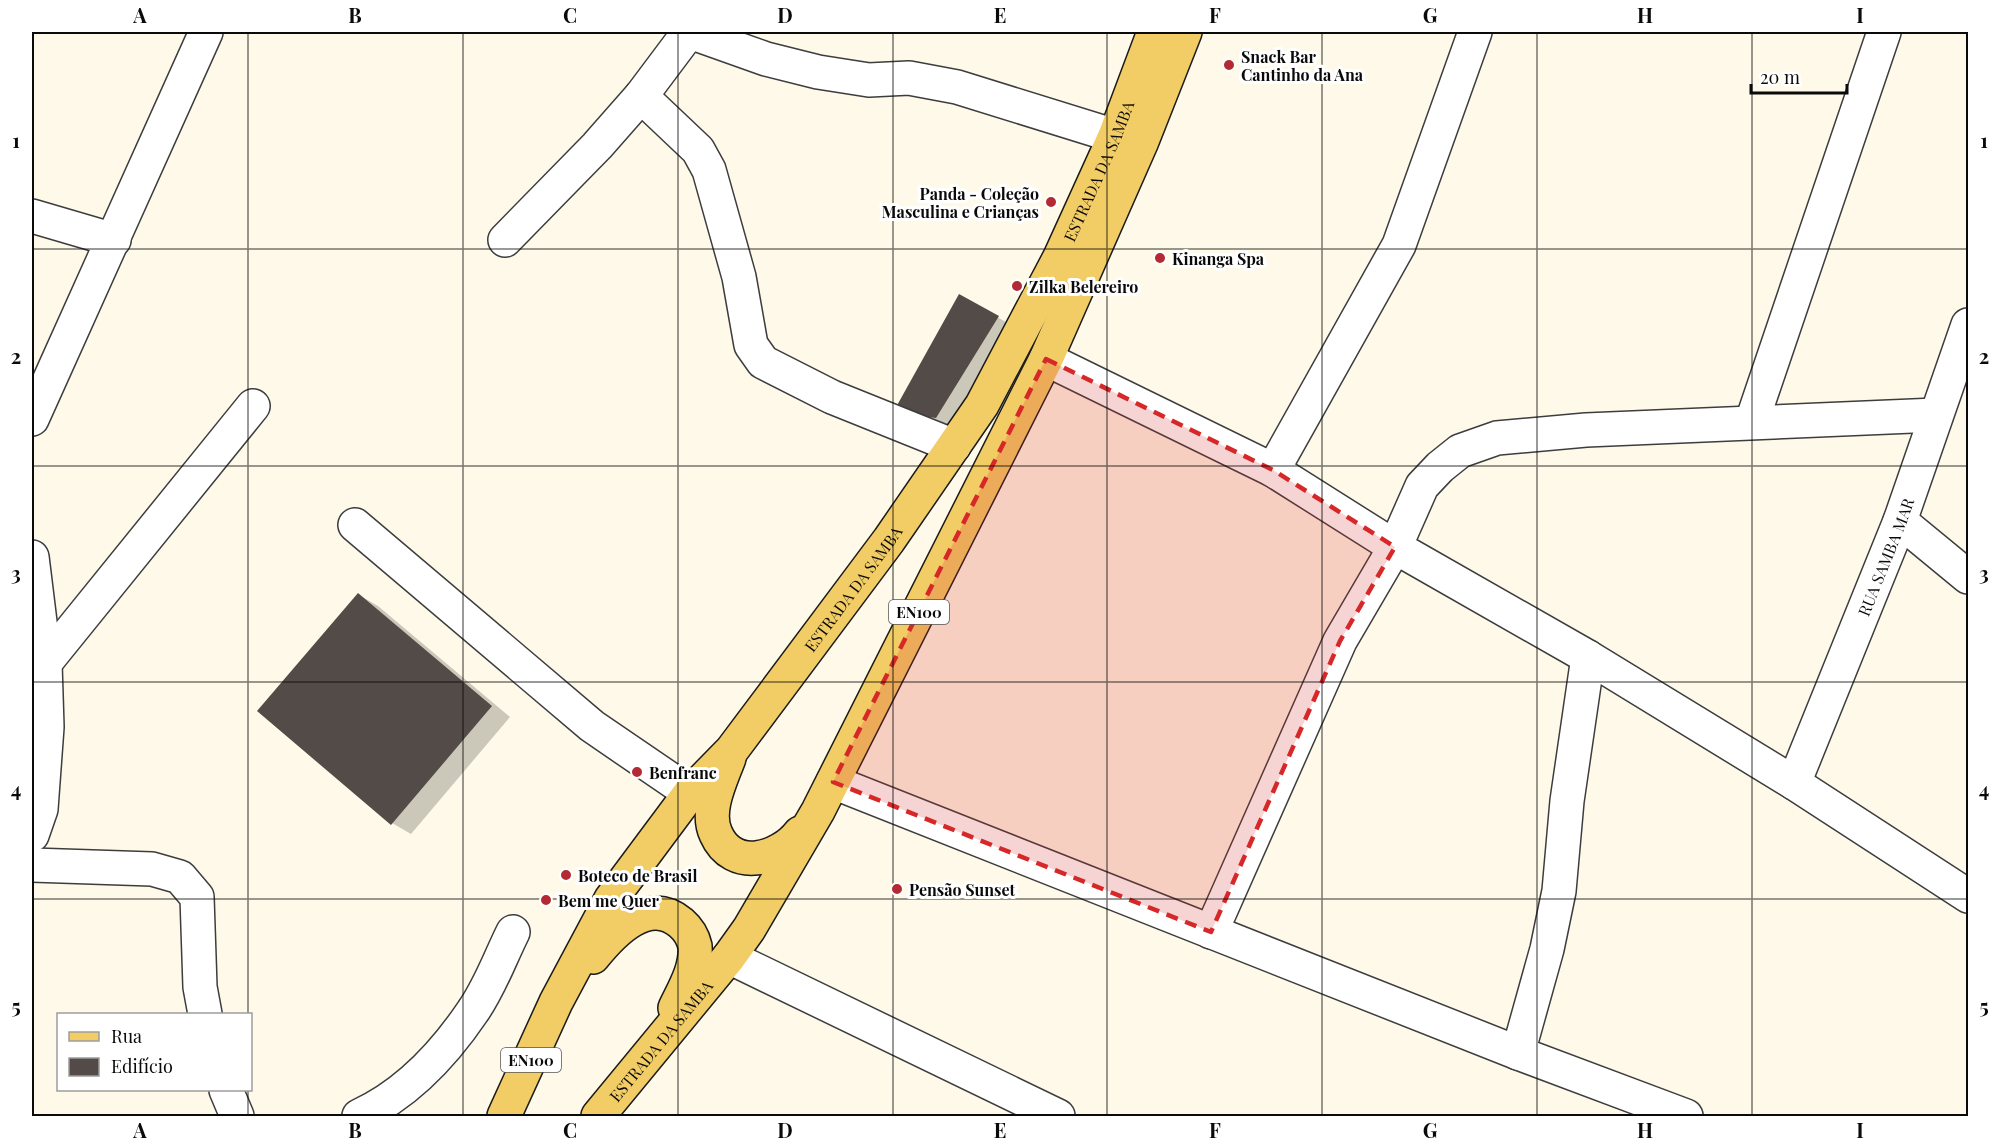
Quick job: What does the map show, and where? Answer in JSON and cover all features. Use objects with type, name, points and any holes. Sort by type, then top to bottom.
[{"type":"main road","name":"ESTRADA DA SAMBA","points":[[504,1116],[556,1002],[611,899],[690,794],[732,750],[889,540],[982,405],[1060,257],[1115,136],[1154,32]]},
{"type":"main road","name":"ESTRADA DA SAMBA","points":[[598,1116],[729,957],[749,929],[818,811],[1046,359],[1142,141],[1185,32]]},
{"type":"main road","points":[[732,750],[717,791],[713,813],[715,834],[726,848],[740,856],[755,860],[772,856],[791,845],[818,811]]},
{"type":"main road","points":[[556,1002],[609,938],[626,923],[660,913],[676,919],[688,929],[695,946],[694,963],[688,981],[652,1052]]},
{"type":"street","points":[[32,418],[206,32]]},
{"type":"street","points":[[505,240],[640,96],[689,32],[766,59],[818,72],[869,80],[909,78],[957,87],[1115,136]]},
{"type":"street","points":[[1273,470],[1399,245],[1475,32]]},
{"type":"street","points":[[1752,421],[1884,32]]},
{"type":"street","points":[[640,96],[698,150],[710,170],[739,277],[751,345],[763,362],[832,397],[954,446]]},
{"type":"street","points":[[32,216],[114,240]]},
{"type":"street","name":"RUA SAMBA MAR","points":[[1794,783],[1900,521],[1968,325]]},
{"type":"street","points":[[1046,359],[1273,470],[1395,547],[1588,657],[1794,783],[1968,896]]},
{"type":"street","points":[[45,663],[253,406]]},
{"type":"street","points":[[1211,932],[1340,641],[1395,547],[1422,486],[1440,466],[1460,451],[1497,438],[1586,430],[1752,421],[1936,415]]},
{"type":"street","points":[[1900,521],[1968,577]]},
{"type":"street","points":[[355,525],[592,726],[690,794]]},
{"type":"street","points":[[32,557],[45,663],[46,757],[41,809],[32,835]]},
{"type":"street","points":[[1518,1053],[1547,949],[1559,891],[1567,801],[1588,657]]},
{"type":"street","points":[[833,782],[1518,1053],[1686,1116]]},
{"type":"street","points":[[32,866],[152,869],[180,877],[197,897],[200,987],[205,1013]]},
{"type":"street","points":[[359,1116],[381,1106],[412,1083],[444,1048],[475,1010],[513,932]]},
{"type":"street","points":[[729,957],[1058,1116]]},
{"type":"street","points":[[227,1091],[237,1116]]},
{"type":"highlighted area","points":[[1046,359],[1273,470],[1395,547],[1340,641],[1211,932],[833,782]]},
{"type":"building","points":[[959,294],[999,316],[936,418],[913,415],[895,409]]},
{"type":"building","points":[[358,593],[492,706],[391,825],[257,711]]},
{"type":"place","name":"Snack Bar Cantinho da Ana","points":[[1229,65]]},
{"type":"place","name":"Panda - Coleção Masculina e Crianças","points":[[1051,202]]},
{"type":"place","name":"Kinanga Spa","points":[[1160,258]]},
{"type":"place","name":"Zilka Belereiro","points":[[1017,286]]},
{"type":"place","name":"Benfranc","points":[[637,772]]},
{"type":"place","name":"Boteco de Brasil","points":[[566,875]]},
{"type":"place","name":"Pensão Sunset","points":[[897,889]]},
{"type":"place","name":"Bem me Quer","points":[[546,900]]}]
